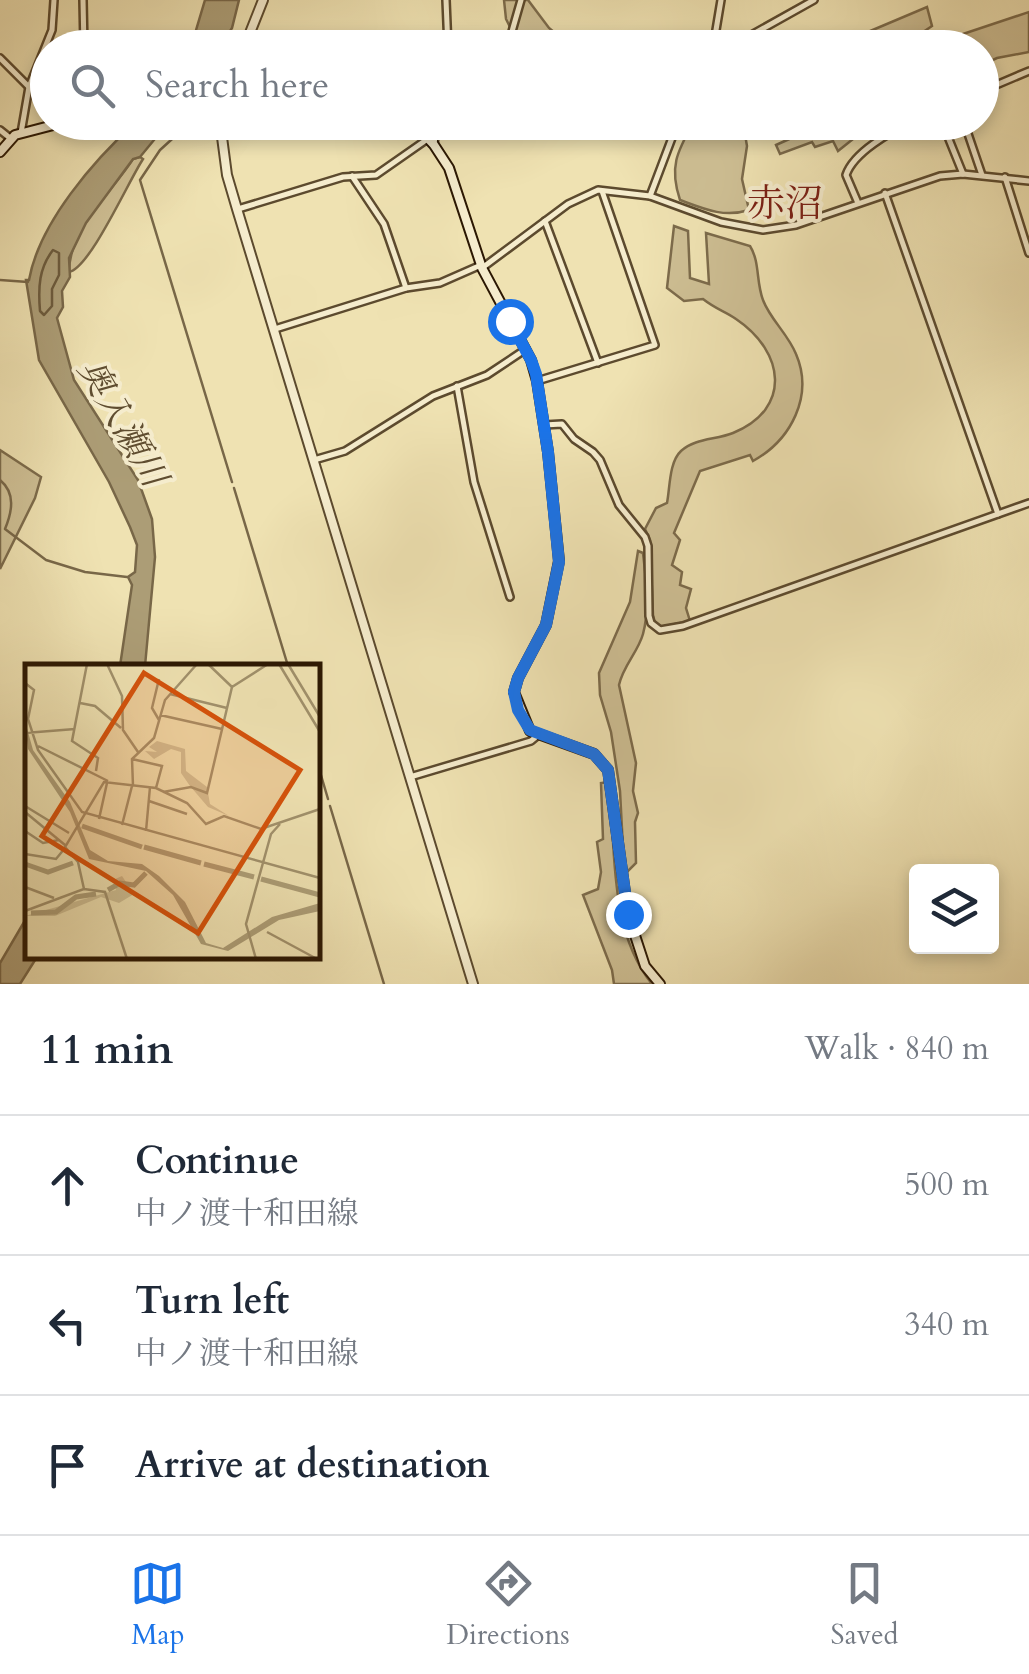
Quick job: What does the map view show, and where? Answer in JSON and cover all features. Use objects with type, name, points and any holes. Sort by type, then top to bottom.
[{"type":"main road","points":[[251,30],[263,0]]},
{"type":"main road","points":[[0,152],[10,138],[30,131]]},
{"type":"main road","points":[[222,140],[237,209],[474,984]]},
{"type":"main road","points":[[431,142],[452,176],[482,267],[526,348],[544,425],[558,572],[546,625],[514,692],[527,727],[537,736],[594,754],[608,770],[628,914],[645,966],[660,984]]},
{"type":"street","points":[[52,30],[54,0]]},
{"type":"street","points":[[84,0],[84,30]]},
{"type":"street","points":[[446,0],[447,30]]},
{"type":"street","points":[[512,30],[521,0]]},
{"type":"street","points":[[716,30],[720,0]]},
{"type":"street","points":[[760,30],[814,0]]},
{"type":"street","points":[[0,58],[30,87],[21,133]]},
{"type":"street","points":[[999,83],[1029,70]]},
{"type":"street","points":[[0,130],[10,138]]},
{"type":"street","points":[[650,196],[671,140]]},
{"type":"street","points":[[859,203],[846,175],[850,165],[882,140]]},
{"type":"street","points":[[949,140],[963,174]]},
{"type":"street","points":[[970,140],[982,175]]},
{"type":"street","points":[[237,209],[352,176],[376,176],[431,142]]},
{"type":"street","points":[[274,329],[406,288],[440,284],[482,267],[578,198],[602,190],[650,196],[721,222],[763,230],[796,225],[925,179],[963,174],[1029,181]]},
{"type":"street","points":[[352,176],[384,224],[406,288]]},
{"type":"street","points":[[1006,177],[1029,253]]},
{"type":"street","points":[[537,382],[655,345],[602,190]]},
{"type":"street","points":[[885,193],[998,514]]},
{"type":"street","points":[[545,222],[598,363]]},
{"type":"street","points":[[314,460],[345,451],[433,396],[487,375],[526,348]]},
{"type":"street","points":[[457,386],[474,482],[510,596]]},
{"type":"street","points":[[544,425],[562,424],[574,439],[594,452],[619,505],[645,537],[650,623],[660,630],[700,620],[1029,503]]},
{"type":"street","points":[[410,777],[531,742],[537,736]]},
{"type":"shaded area","points":[[504,0],[528,0],[551,30],[512,30]]},
{"type":"shaded area","points":[[927,7],[932,26],[926,30],[873,30]]},
{"type":"shaded area","points":[[1029,12],[1029,52],[999,58],[999,30],[975,30]]},
{"type":"shaded area","points":[[746,140],[742,179],[749,210],[723,213],[680,200],[675,178],[676,160],[683,143]]},
{"type":"shaded area","points":[[787,140],[852,140],[838,151],[833,141],[815,147],[812,142],[780,154],[776,145]]},
{"type":"shaded area","points":[[133,159],[143,159],[98,241],[78,267],[69,272],[83,226]]},
{"type":"shaded area","points":[[674,226],[688,231],[690,278],[709,284],[706,233],[750,246],[763,300],[796,354],[802,385],[796,415],[766,452],[753,461],[750,455],[700,471],[674,533],[680,540],[672,565],[682,572],[680,585],[691,589],[686,608],[690,621],[660,627],[653,615],[650,540],[645,529],[656,508],[667,503],[674,462],[681,451],[693,444],[733,433],[752,423],[773,395],[775,379],[772,363],[752,332],[703,299],[684,301],[667,288]]},
{"type":"shaded area","points":[[0,450],[41,477],[35,498],[0,569]]},
{"type":"shaded area","points":[[638,551],[643,553],[645,573],[645,624],[619,685],[636,763],[636,863],[627,872],[620,791],[599,673],[630,602]]},
{"type":"shaded area","points":[[609,782],[621,913],[638,962],[652,984],[614,984],[583,895],[598,889],[601,872],[597,842],[603,839],[601,783]]},
{"type":"water","points":[[205,0],[239,0],[231,30],[196,30]]},
{"type":"water","points":[[118,140],[154,140],[140,157],[133,159],[86,223],[69,258],[70,277],[62,291],[63,307],[57,318],[74,380],[138,480],[152,519],[155,557],[145,664],[120,664],[132,585],[128,577],[135,572],[137,545],[109,482],[39,360],[26,280],[56,215]]},
{"type":"water","points":[[25,920],[25,959],[36,959],[20,984],[0,984],[0,963]]},
{"type":"waterway","points":[[171,140],[140,180],[232,482]]},
{"type":"waterway","points":[[0,280],[28,282]]},
{"type":"waterway","points":[[0,480],[9,491],[11,503],[5,529],[46,560],[85,572],[127,577]]},
{"type":"waterway","points":[[234,488],[287,664]]},
{"type":"waterway","points":[[320,772],[328,799]]},
{"type":"waterway","points":[[330,806],[384,984]]},
{"type":"district","name":"赤沼","points":[[785,204]]},
{"type":"route","points":[[510,321],[536,374],[559,562],[546,625],[518,678],[515,699],[518,710],[537,736],[594,754],[608,770],[628,914]]},
{"type":"water label","name":"奥入瀬川","points":[[122,423]]}]
